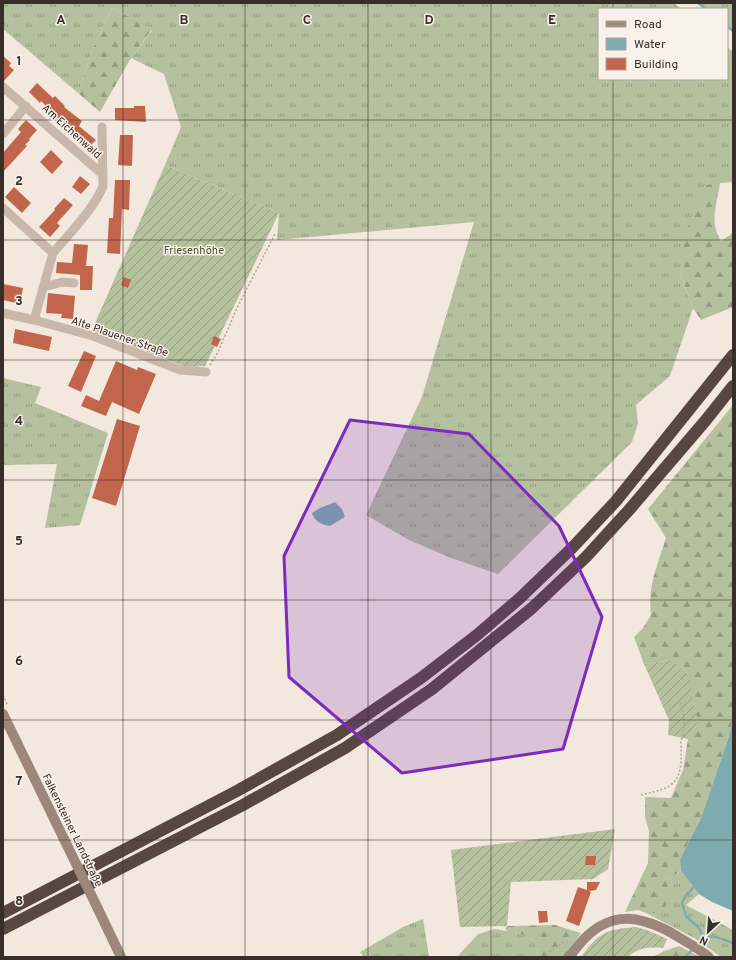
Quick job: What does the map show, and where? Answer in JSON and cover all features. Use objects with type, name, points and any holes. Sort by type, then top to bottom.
[{"type":"highway","points":[[3,913],[235,792],[289,762],[336,735],[421,678],[477,635],[520,598],[572,548],[616,501],[733,355]]},
{"type":"highway","points":[[3,929],[243,805],[345,748],[432,689],[532,608],[586,557],[629,510],[733,386]]},
{"type":"main road","name":"Falkensteiner Landstraße","points":[[3,714],[121,957]]},
{"type":"main road","points":[[569,957],[585,938],[597,928],[623,918],[638,919],[656,925],[681,938],[707,955]]},
{"type":"street","name":"Am Eichenwald","points":[[3,87],[102,174]]},
{"type":"street","name":"Am Eichenwald","points":[[3,133],[26,106]]},
{"type":"street","name":"Am Eichenwald","points":[[34,320],[53,253],[94,203],[103,186],[102,127]]},
{"type":"street","points":[[3,208],[53,253]]},
{"type":"street","points":[[44,287],[62,282],[74,283]]},
{"type":"street","name":"Alte Plauener Straße","points":[[3,313],[93,336],[180,370],[206,372]]},
{"type":"path","points":[[206,372],[217,354],[238,306],[275,234]]},
{"type":"path","points":[[641,795],[665,788],[676,781],[680,770],[682,755],[681,742],[684,722],[683,710],[679,700]]},
{"type":"path","points":[[543,957],[563,942],[585,938]]},
{"type":"highlighted area","points":[[350,420],[469,434],[559,526],[602,617],[563,749],[402,773],[289,677],[284,556]]},
{"type":"green space","points":[[3,3],[674,3],[680,8],[598,8],[598,80],[728,80],[728,48],[733,52],[733,182],[720,183],[680,273],[693,308],[670,376],[636,405],[638,423],[632,442],[498,574],[451,558],[409,540],[366,515],[422,397],[474,222],[277,240],[279,213],[165,165],[181,127],[164,74],[131,58],[152,30],[112,8],[95,43],[78,93],[3,29]]},
{"type":"green space","points":[[698,3],[733,3],[733,29],[728,26],[728,8],[705,8]]},
{"type":"green space","points":[[112,8],[152,29],[131,58],[100,112],[78,93],[95,43]]},
{"type":"green space","name":"Friesenhöhe","points":[[165,165],[279,213],[205,366],[186,367],[92,330]]},
{"type":"green space","points":[[720,183],[715,213],[715,227],[721,241],[733,233],[733,307],[701,320],[693,308],[680,273],[681,243],[706,185]]},
{"type":"green space","points":[[3,378],[41,387],[35,403],[108,433],[80,525],[45,528],[57,464],[3,465]]},
{"type":"green space","points":[[733,405],[733,718],[729,736],[701,818],[680,859],[681,871],[666,880],[670,896],[665,907],[657,913],[646,913],[638,910],[625,912],[648,863],[649,831],[645,817],[645,797],[671,798],[683,770],[688,739],[698,722],[671,660],[644,664],[634,637],[643,628],[651,615],[650,604],[652,585],[666,538],[648,509]]},
{"type":"green space","points":[[671,660],[688,674],[698,722],[688,739],[668,735],[669,720],[644,664]]},
{"type":"green space","points":[[615,829],[608,869],[593,879],[511,882],[507,926],[460,927],[451,850]]},
{"type":"green space","points":[[681,871],[699,894],[686,905],[733,930],[733,957],[721,957],[694,938],[646,913],[657,913],[666,880]]},
{"type":"green space","points":[[423,919],[429,957],[364,957],[360,952],[403,927]]},
{"type":"green space","points":[[555,925],[581,933],[569,950],[573,957],[536,957],[538,955],[534,941],[519,933],[509,932],[505,929],[507,926]]},
{"type":"green space","points":[[636,927],[667,939],[663,948],[640,949],[628,957],[581,957],[598,937],[610,931]]},
{"type":"green space","points":[[495,929],[519,933],[534,941],[538,955],[536,957],[457,957],[478,934]]},
{"type":"green space","points":[[679,946],[700,957],[653,957],[664,951]]},
{"type":"water","points":[[335,502],[342,509],[345,517],[330,526],[315,519],[312,513]]},
{"type":"water","points":[[733,718],[733,911],[712,902],[699,894],[681,871],[680,859],[701,818],[729,736]]},
{"type":"building","points":[[3,56],[11,63],[9,66],[14,70],[4,81],[3,81]]},
{"type":"building","points":[[37,83],[53,98],[55,96],[65,106],[64,107],[82,121],[79,126],[96,140],[88,148],[62,125],[63,123],[41,101],[40,103],[29,92]]},
{"type":"building","points":[[134,106],[145,106],[146,122],[115,120],[115,108],[134,108]]},
{"type":"building","points":[[26,120],[37,130],[25,145],[27,146],[3,172],[3,153],[21,132],[18,129]]},
{"type":"building","points":[[120,135],[133,135],[132,166],[118,165]]},
{"type":"building","points":[[51,150],[63,162],[52,174],[40,162]]},
{"type":"building","points":[[80,176],[90,184],[81,194],[72,187]]},
{"type":"building","points":[[115,180],[130,180],[129,210],[122,209],[120,254],[107,253],[109,218],[113,218]]},
{"type":"building","points":[[14,187],[31,203],[22,213],[5,197]]},
{"type":"building","points":[[64,198],[73,205],[57,223],[60,226],[50,237],[39,227]]},
{"type":"building","points":[[74,244],[88,245],[86,266],[93,266],[92,290],[80,290],[80,275],[56,273],[57,262],[72,263]]},
{"type":"building","points":[[124,277],[131,280],[128,288],[121,285]]},
{"type":"building","points":[[3,284],[23,288],[20,304],[3,300]]},
{"type":"building","points":[[48,293],[75,296],[73,319],[61,318],[62,314],[46,313]]},
{"type":"building","points":[[15,329],[52,337],[49,351],[13,343]]},
{"type":"building","points":[[214,336],[221,339],[217,347],[211,344]]},
{"type":"building","points":[[84,351],[96,356],[81,392],[68,386]]},
{"type":"building","points":[[116,361],[137,370],[138,367],[156,374],[139,414],[112,402],[106,416],[81,406],[86,395],[99,401]]},
{"type":"building","points":[[117,419],[140,426],[116,506],[92,498]]},
{"type":"building","points":[[586,856],[596,856],[595,865],[585,865]]},
{"type":"building","points":[[587,882],[600,882],[596,890],[589,891],[591,892],[579,926],[566,921],[578,887],[587,890]]},
{"type":"building","points":[[538,911],[547,911],[548,922],[539,923]]},
{"type":"waterway","points":[[698,3],[705,8]]},
{"type":"waterway","points":[[728,27],[733,31]]},
{"type":"waterway","points":[[694,887],[687,894],[682,903],[686,916],[698,927],[704,938]]},
{"type":"waterway","points":[[696,946],[701,941],[710,937],[717,937],[733,943]]},
{"type":"waterway","points":[[685,957],[693,949]]}]
